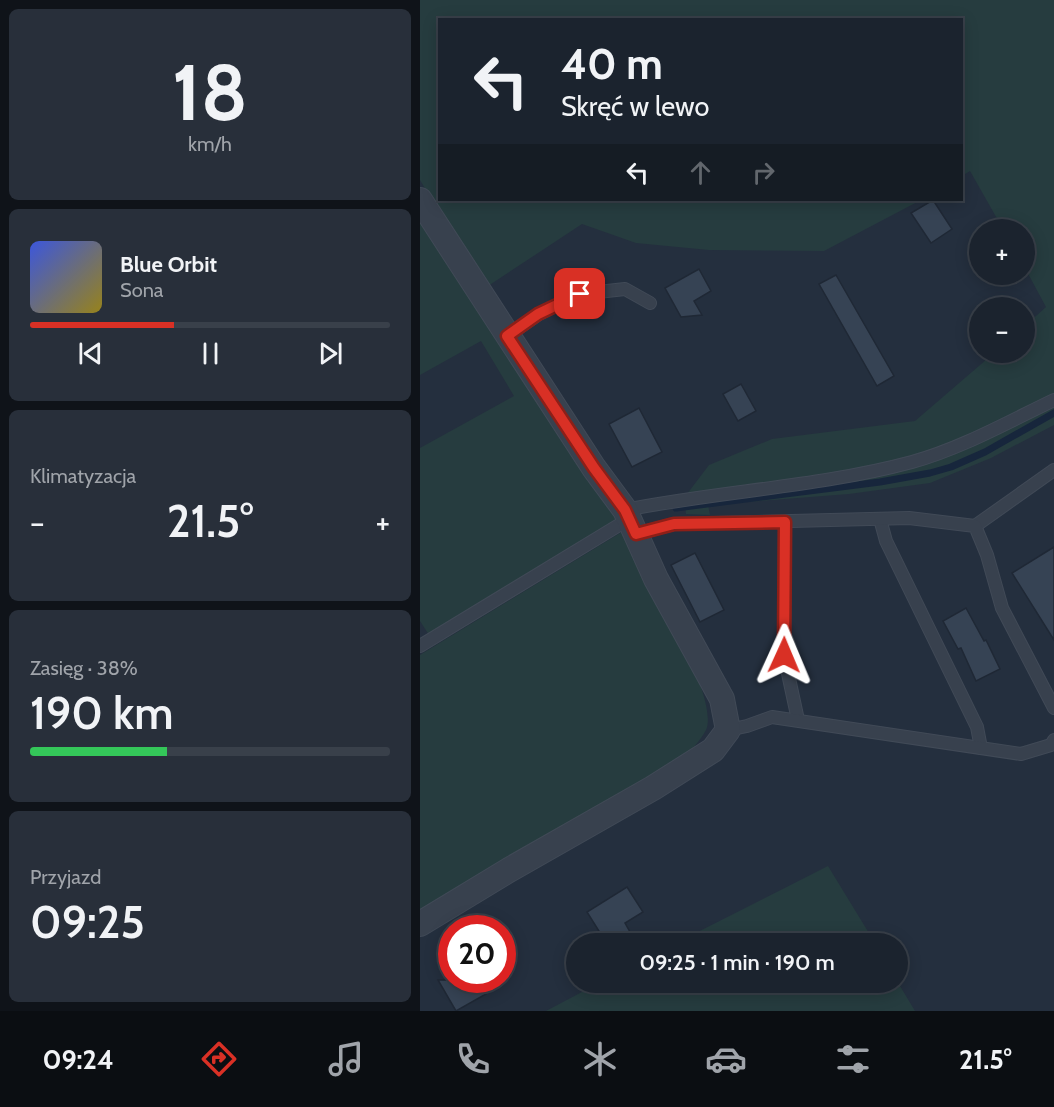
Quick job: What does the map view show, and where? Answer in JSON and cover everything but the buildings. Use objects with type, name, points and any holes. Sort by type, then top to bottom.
[{"type":"street","points":[[420,200],[630,521],[656,579],[722,699],[728,730],[713,750],[653,788],[420,924]]},
{"type":"lane","points":[[507,336],[538,314],[580,294],[625,289],[650,303]]},
{"type":"lane","points":[[420,646],[630,521],[684,498],[841,477],[913,462],[965,443],[1054,400]]},
{"type":"lane","points":[[630,521],[674,524],[909,518],[975,526],[1054,470]]},
{"type":"lane","points":[[880,519],[886,541],[977,727],[981,748]]},
{"type":"lane","points":[[785,522],[784,655],[798,720]]},
{"type":"lane","points":[[975,526],[987,555],[1002,608],[1054,708]]},
{"type":"lane","points":[[728,730],[772,717],[1021,754],[1051,745],[1054,740]]},
{"type":"green space","points":[[420,0],[1054,0],[1054,425],[991,458],[930,483],[849,494],[708,505],[710,515],[686,514],[684,498],[709,465],[772,439],[915,421],[982,363],[1035,363],[1035,317],[1046,307],[1034,285],[1035,219],[997,219],[970,171],[963,175],[963,18],[438,18],[438,201],[919,201],[824,251],[709,250],[636,243],[582,224],[485,288],[420,180]]},
{"type":"green space","points":[[422,222],[618,518],[429,635],[420,621],[420,448],[514,396],[481,341],[420,375],[420,224]]},
{"type":"green space","points":[[625,530],[692,662],[708,714],[706,730],[677,766],[420,914],[420,655]]},
{"type":"green space","points":[[828,866],[869,933],[696,933]]},
{"type":"green space","points":[[580,993],[904,993],[915,1011],[546,1011]]},
{"type":"waterway","points":[[676,508],[880,482],[930,473],[951,467],[985,452],[1054,413]]},
{"type":"route","points":[[580,294],[538,314],[507,336],[594,468],[625,510],[636,534],[674,524],[785,522],[784,655]]}]
